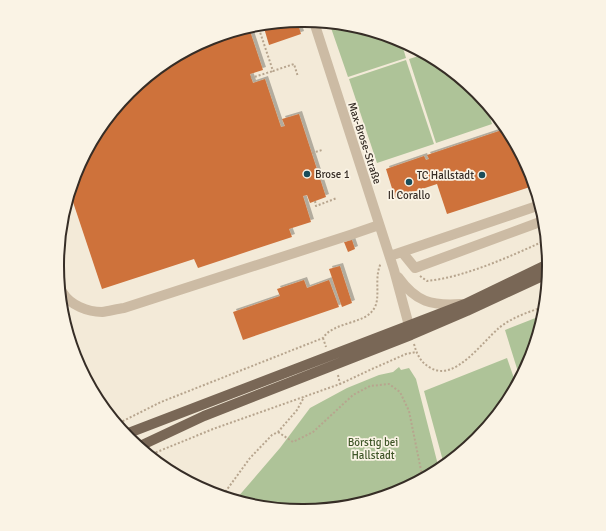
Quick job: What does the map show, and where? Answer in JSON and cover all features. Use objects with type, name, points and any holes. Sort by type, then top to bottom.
[{"type":"main road","points":[[145,444],[204,416],[410,330],[542,267]]},
{"type":"main road","points":[[132,432],[199,405],[467,311],[541,277]]},
{"type":"street","name":"Max-Brose-Straße","points":[[316,28],[395,272],[410,330]]},
{"type":"street","points":[[390,256],[534,207]]},
{"type":"street","points":[[402,252],[415,268],[538,223]]},
{"type":"street","points":[[67,299],[81,308],[100,312],[124,308],[379,225]]},
{"type":"street","points":[[395,272],[414,295],[429,303],[450,305],[465,304]]},
{"type":"path","points":[[260,31],[273,71]]},
{"type":"path","points":[[251,78],[294,64],[298,77]]},
{"type":"path","points":[[312,153],[322,150]]},
{"type":"path","points":[[315,201],[316,206],[337,198]]},
{"type":"path","points":[[415,268],[421,278],[427,281],[444,279],[510,256],[540,244]]},
{"type":"path","points":[[122,421],[160,402],[323,338],[326,333],[335,328],[373,312],[377,304],[376,276],[378,269],[381,262],[390,256]]},
{"type":"path","points":[[410,330],[416,352],[423,364],[437,372],[448,371],[458,367],[500,328],[512,319],[537,309]]},
{"type":"path","points":[[323,338],[326,347]]},
{"type":"path","points":[[155,453],[213,429],[340,384],[406,354],[416,352]]},
{"type":"path","points":[[337,374],[340,384]]},
{"type":"path","points":[[278,432],[293,442],[313,432],[353,395],[370,386],[389,384],[400,392],[409,411],[421,472]]},
{"type":"path","points":[[226,491],[250,458],[272,435],[278,432],[297,410],[304,396]]},
{"type":"green space","points":[[331,29],[365,35],[404,50],[406,58],[348,77]]},
{"type":"green space","points":[[417,57],[436,67],[448,76],[472,97],[490,118],[492,124],[436,143],[409,59]]},
{"type":"green space","points":[[406,60],[434,144],[377,163],[349,79]]},
{"type":"green space","points":[[535,318],[529,342],[517,370],[505,330]]},
{"type":"green space","points":[[507,358],[514,377],[492,411],[482,423],[460,445],[442,459],[424,391]]},
{"type":"green space","name":"Börstig bei Hallstadt","points":[[399,367],[401,370],[409,368],[416,379],[437,463],[394,486],[365,496],[334,502],[303,504],[272,502],[239,495],[280,448],[310,408],[347,388],[379,375],[393,372]]},
{"type":"building","points":[[299,27],[301,34],[269,45],[265,30]]},
{"type":"building","points":[[251,33],[263,70],[250,74],[253,83],[265,79],[281,127],[285,126],[282,119],[299,114],[326,197],[310,203],[307,195],[303,196],[311,222],[289,229],[292,237],[198,268],[194,259],[102,289],[73,203],[77,189],[96,146],[114,120],[134,97],[170,67],[212,45]]},
{"type":"building","name":"TC Hallstadt","points":[[500,131],[510,146],[528,187],[447,214],[437,184],[395,198],[386,169],[424,156],[426,160],[429,159],[427,155]]},
{"type":"building","points":[[352,240],[355,249],[348,252],[344,242]]},
{"type":"building","points":[[340,266],[352,303],[342,307],[329,269]]},
{"type":"building","points":[[304,280],[307,288],[329,280],[339,307],[243,340],[233,312],[280,296],[277,289]]},
{"type":"place","name":"Brose 1","points":[[307,174]]},
{"type":"place","name":"TC Hallstadt","points":[[482,175]]},
{"type":"place","name":"Il Corallo","points":[[409,182]]}]
